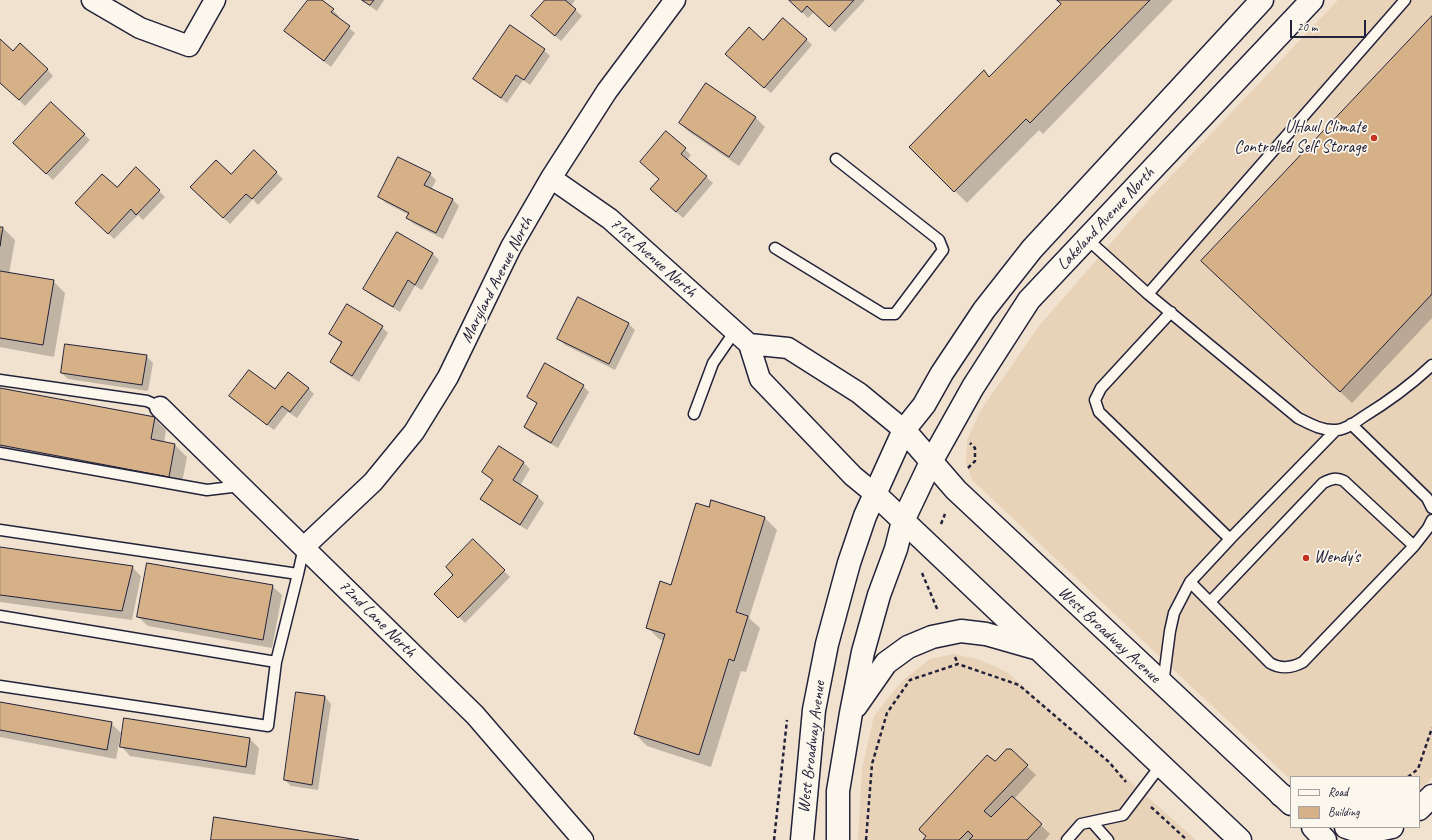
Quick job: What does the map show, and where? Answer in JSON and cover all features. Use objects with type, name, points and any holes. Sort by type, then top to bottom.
[{"type":"main road","name":"Lakeland Avenue North","points":[[904,430],[924,405],[942,373],[984,310],[1032,249],[1262,0]]},
{"type":"main road","name":"Lakeland Avenue North","points":[[931,462],[973,387],[1029,300],[1312,0]]},
{"type":"main road","name":"West Broadway Avenue","points":[[802,840],[814,710],[826,644],[849,563],[865,516],[904,430],[956,490],[1163,686],[1288,800]]},
{"type":"main road","name":"West Broadway Avenue","points":[[838,840],[838,791],[863,652],[879,595],[896,549],[903,521],[931,462]]},
{"type":"main road","points":[[875,494],[1240,840]]},
{"type":"main road","points":[[851,713],[867,688],[886,663],[908,647],[932,637],[961,631],[986,634],[1041,650]]},
{"type":"main road","points":[[1420,808],[1432,796]]},
{"type":"main road","points":[[1314,828],[1326,840]]},
{"type":"main road","points":[[1349,828],[1364,833],[1387,828]]},
{"type":"street","points":[[92,0],[140,28],[189,46],[216,0]]},
{"type":"street","name":"Maryland Avenue North","points":[[304,547],[373,482],[414,432],[448,377],[511,247],[551,178],[607,91],[675,0]]},
{"type":"street","name":"71st Avenue North","points":[[551,178],[610,219],[742,338]]},
{"type":"street","points":[[742,338],[788,348],[859,393],[904,430]]},
{"type":"street","points":[[742,338],[760,380],[852,476],[875,494]]},
{"type":"street","name":"72nd Lane North","points":[[160,407],[475,715],[583,840]]},
{"type":"lane","points":[[1148,294],[1405,0]]},
{"type":"lane","points":[[775,248],[883,314],[895,314],[943,250],[939,240],[836,159]]},
{"type":"lane","points":[[1087,239],[1148,294],[1298,418],[1317,428],[1336,430]]},
{"type":"lane","points":[[1171,312],[1101,388],[1095,400],[1099,412],[1230,539]]},
{"type":"lane","points":[[694,414],[713,363],[742,338]]},
{"type":"lane","points":[[1163,686],[1170,631],[1174,613],[1190,582],[1336,430],[1351,424],[1382,405],[1411,385],[1432,364]]},
{"type":"lane","points":[[0,380],[147,401],[160,407]]},
{"type":"lane","points":[[1351,424],[1427,498],[1432,508]]},
{"type":"lane","points":[[0,453],[207,490],[242,486]]},
{"type":"lane","points":[[1210,602],[1323,483],[1333,478],[1339,478],[1344,481],[1414,546]]},
{"type":"lane","points":[[1190,582],[1270,663],[1277,667],[1296,666],[1303,662],[1414,546],[1428,528],[1432,520]]},
{"type":"lane","points":[[0,530],[298,574]]},
{"type":"lane","points":[[0,686],[268,726],[276,662],[304,547]]},
{"type":"lane","points":[[0,616],[276,662]]},
{"type":"lane","points":[[1067,840],[1081,824],[1123,816],[1162,765]]},
{"type":"lane","points":[[1092,822],[1108,840]]},
{"type":"path","points":[[866,840],[872,764],[887,713],[910,680],[958,664],[1019,685],[1109,762],[1138,795],[1187,840]]},
{"type":"path","points":[[1409,776],[1418,769],[1432,728]]},
{"type":"shaded area","points":[[1338,0],[1432,0],[1432,777],[1420,792],[1420,776],[1290,776],[1290,779],[972,480],[966,463],[967,440],[981,410],[1039,326],[1152,196]]},
{"type":"shaded area","points":[[953,654],[977,659],[1007,672],[1196,840],[858,840],[862,768],[874,716],[902,681],[930,659]]},
{"type":"building","points":[[308,0],[322,0],[334,9],[331,12],[350,26],[324,61],[284,31]]},
{"type":"building","points":[[362,0],[374,0],[370,5]]},
{"type":"building","points":[[545,0],[565,0],[576,9],[555,36],[531,16]]},
{"type":"building","points":[[789,0],[854,0],[829,27],[807,6],[802,12]]},
{"type":"building","points":[[1057,0],[1150,0],[1030,123],[1026,119],[954,192],[909,147],[984,70],[989,77],[1061,4]]},
{"type":"building","name":"UHaul Climate Controlled Self Storage","points":[[1432,16],[1432,294],[1340,392],[1201,261]]},
{"type":"building","points":[[783,18],[807,39],[764,88],[725,54],[749,27],[763,40]]},
{"type":"building","points":[[510,25],[545,49],[524,80],[516,75],[501,98],[473,79]]},
{"type":"building","points":[[0,39],[13,51],[20,43],[48,69],[19,100],[0,83]]},
{"type":"building","points":[[706,83],[756,117],[729,157],[679,123]]},
{"type":"building","points":[[51,102],[85,134],[46,174],[13,143]]},
{"type":"building","points":[[666,131],[686,148],[681,154],[707,176],[676,212],[650,189],[659,179],[640,162]]},
{"type":"building","points":[[254,150],[277,172],[252,199],[246,194],[223,218],[190,187],[216,160],[231,174]]},
{"type":"building","points":[[398,157],[431,173],[424,185],[453,199],[436,233],[406,218],[409,213],[378,197]]},
{"type":"building","points":[[136,167],[160,190],[136,215],[131,209],[108,234],[75,203],[102,174],[117,187]]},
{"type":"building","points":[[0,227],[3,227],[0,246]]},
{"type":"building","points":[[397,232],[433,253],[415,285],[408,280],[393,307],[363,289]]},
{"type":"building","points":[[0,271],[54,280],[43,345],[0,338]]},
{"type":"building","points":[[578,297],[629,323],[609,364],[557,339]]},
{"type":"building","points":[[347,304],[383,326],[352,376],[330,362],[342,342],[329,334]]},
{"type":"building","points":[[65,344],[147,355],[142,385],[61,373]]},
{"type":"building","points":[[545,363],[584,385],[551,443],[524,427],[537,403],[527,397]]},
{"type":"building","points":[[249,370],[275,389],[288,372],[309,388],[290,412],[282,406],[267,425],[229,396]]},
{"type":"building","points":[[0,388],[155,417],[151,439],[175,444],[169,477],[0,445]]},
{"type":"building","points":[[499,446],[524,462],[513,480],[538,496],[520,525],[480,499],[493,480],[482,472]]},
{"type":"building","points":[[711,500],[765,517],[736,612],[748,616],[734,661],[729,659],[699,755],[634,734],[665,634],[646,628],[660,581],[671,585],[696,503],[709,507]]},
{"type":"building","points":[[473,539],[505,570],[458,618],[434,594],[453,575],[446,567]]},
{"type":"building","points":[[0,547],[133,566],[122,611],[0,595]]},
{"type":"building","points":[[147,563],[273,585],[263,640],[137,617]]},
{"type":"building","points":[[296,692],[325,696],[312,785],[284,780]]},
{"type":"building","points":[[0,702],[112,722],[107,750],[0,730]]},
{"type":"building","points":[[124,718],[250,738],[246,767],[120,747]]},
{"type":"building","points":[[1007,749],[1011,749],[1028,765],[984,811],[991,817],[1012,796],[1042,824],[1027,840],[969,840],[973,836],[968,831],[959,840],[923,840],[926,836],[919,829],[987,755],[995,761]]},
{"type":"building","points":[[214,817],[359,840],[211,840]]},
{"type":"place","name":"UHaul Climate Controlled Self Storage","points":[[1374,138]]},
{"type":"place","name":"Wendy's","points":[[1306,558]]}]
